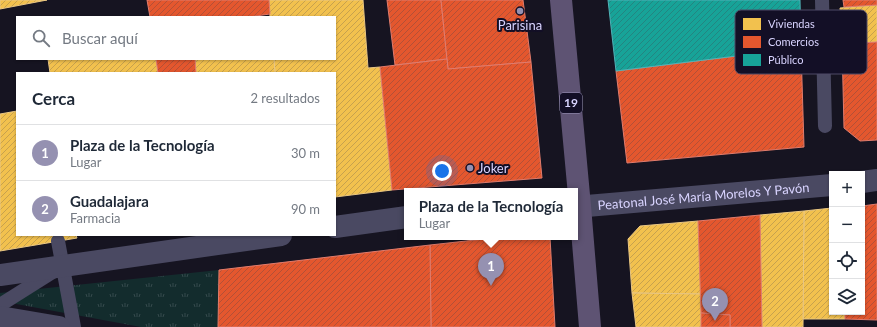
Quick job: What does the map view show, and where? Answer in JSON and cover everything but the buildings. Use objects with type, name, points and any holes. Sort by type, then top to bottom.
[{"type":"main road","name":"19","points":[[561,0],[577,188]]},
{"type":"main road","name":"19","points":[[578,206],[590,327]]},
{"type":"street","points":[[865,182],[877,180]]},
{"type":"street","name":"Peatonal José María Morelos Y Pavón","points":[[578,206],[829,185]]},
{"type":"street","points":[[336,228],[404,217]]},
{"type":"street","points":[[0,275],[274,236]]},
{"type":"street","points":[[0,317],[59,327]]},
{"type":"lane","points":[[822,0],[822,10]]},
{"type":"lane","points":[[823,74],[824,126]]},
{"type":"lane","points":[[58,241],[74,327]]},
{"type":"lane","points":[[0,304],[63,266]]},
{"type":"green space","points":[[219,270],[218,327],[141,327],[0,301],[0,293]]},
{"type":"place","name":"Parisina","points":[[520,11]]},
{"type":"place","name":"Joker","points":[[470,168]]},
{"type":"place","name":"Plaza de la Tecnología","points":[[491,286]]},
{"type":"place","name":"Guadalajara","points":[[715,321]]}]
